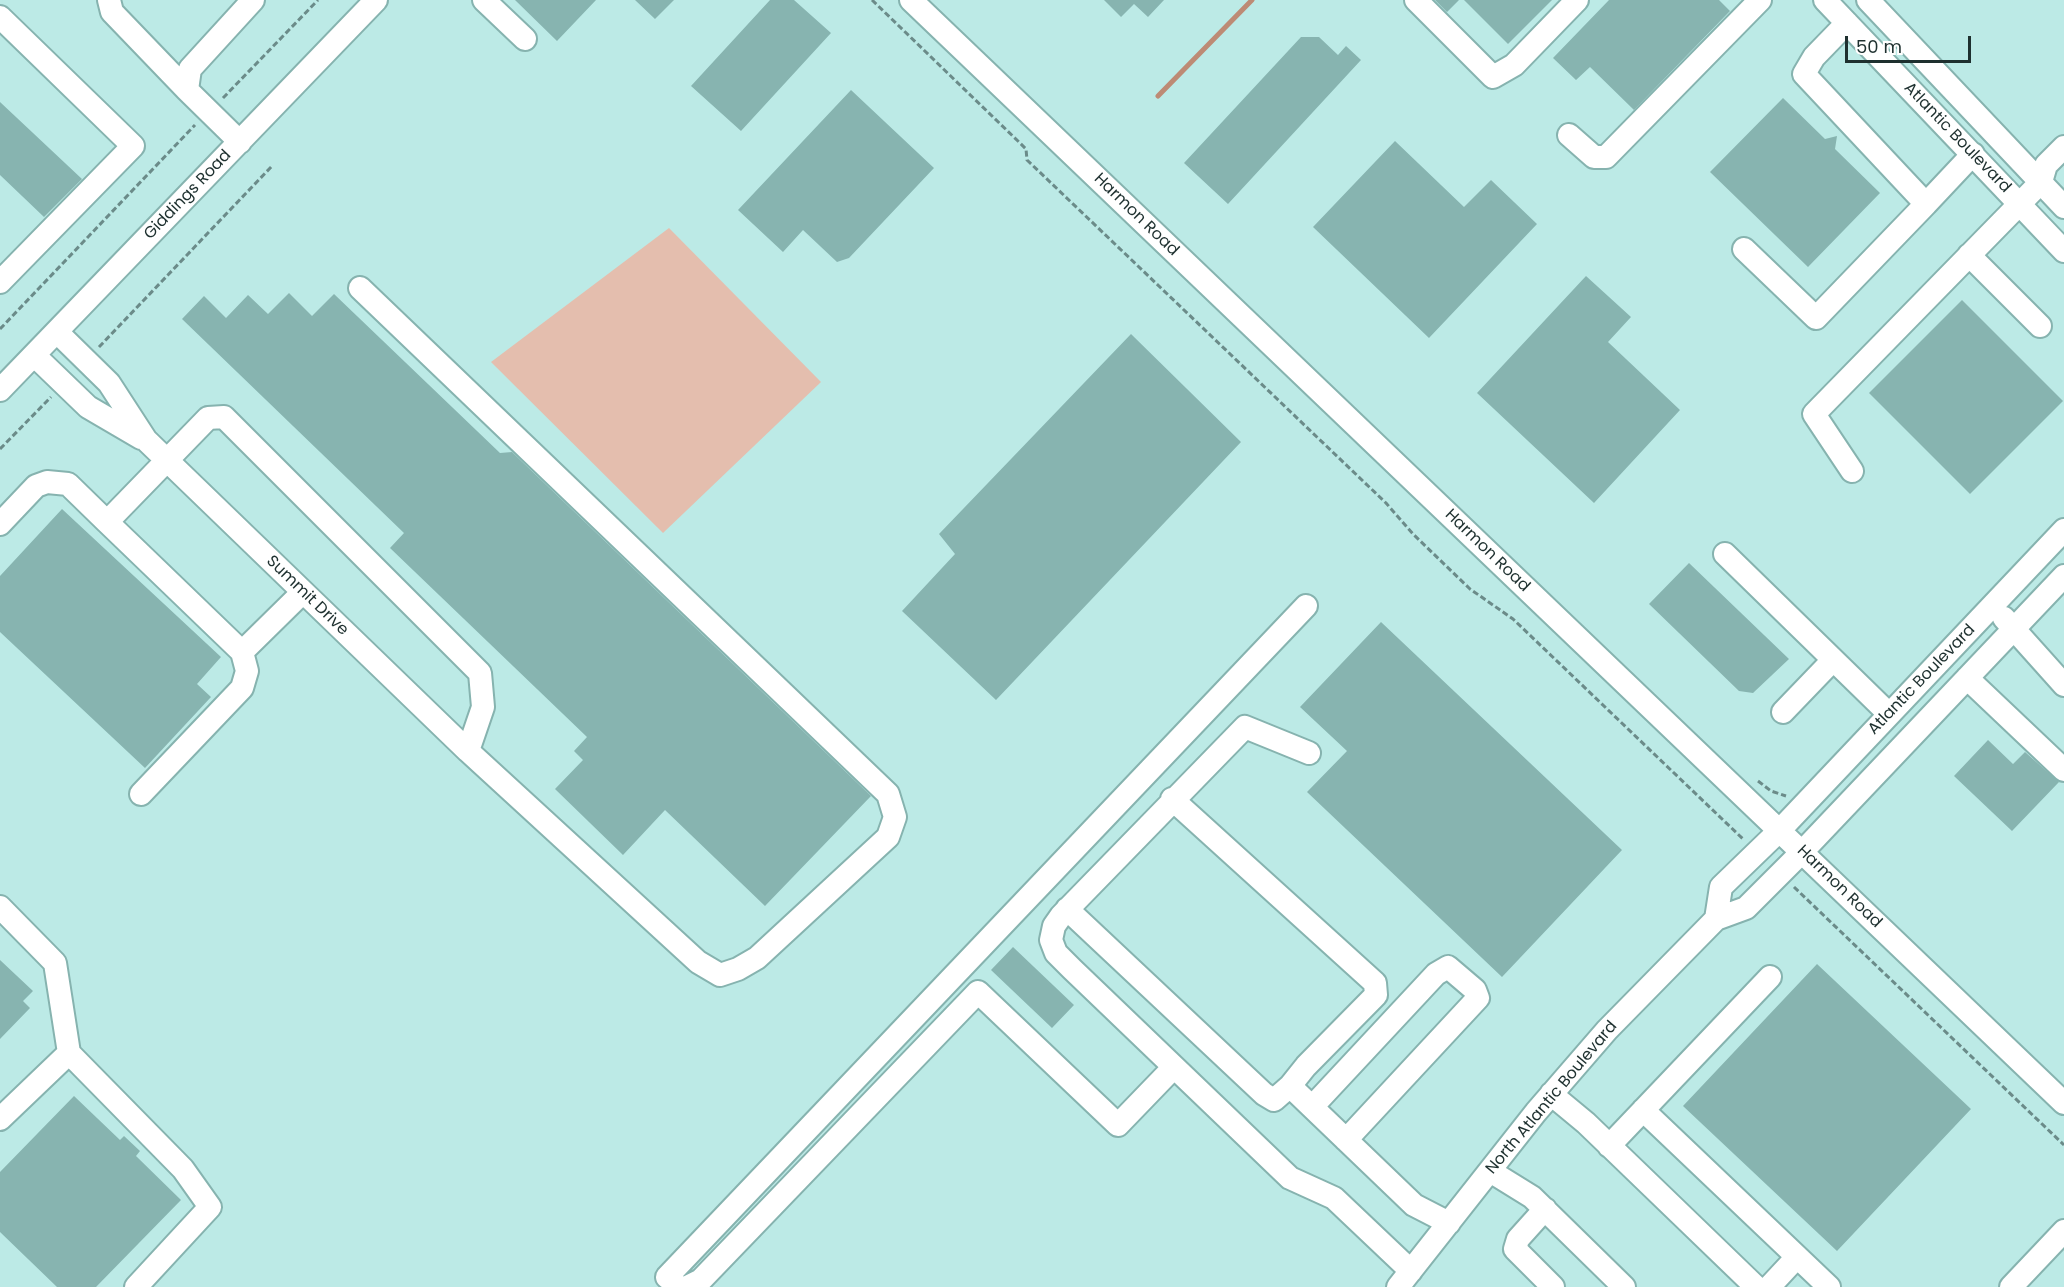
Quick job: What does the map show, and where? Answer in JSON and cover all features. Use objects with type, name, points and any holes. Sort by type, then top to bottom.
[{"type":"street","points":[[109,0],[112,12],[240,142]]},
{"type":"street","points":[[187,90],[190,69],[253,0]]},
{"type":"street","name":"Giddings Road","points":[[0,390],[376,0]]},
{"type":"street","points":[[484,0],[525,39]]},
{"type":"street","name":"Harmon Road","points":[[911,0],[2064,1103]]},
{"type":"street","points":[[1416,0],[1493,77],[1514,65],[1577,0]]},
{"type":"street","name":"Atlantic Boulevard","points":[[1825,0],[2021,202],[2064,250]]},
{"type":"street","name":"Atlantic Boulevard","points":[[1868,0],[2064,207]]},
{"type":"street","points":[[1569,135],[1594,157],[1606,157],[1745,5]]},
{"type":"street","points":[[0,17],[132,146],[0,282]]},
{"type":"street","points":[[1847,23],[1814,57],[1804,74],[1926,204]]},
{"type":"street","points":[[1852,471],[1814,414],[2041,182],[2046,165],[2064,147]]},
{"type":"street","points":[[1744,249],[1816,318],[1973,154]]},
{"type":"street","points":[[2041,182],[2064,178]]},
{"type":"street","points":[[1969,255],[2040,326]]},
{"type":"street","name":"Summit Drive","points":[[57,332],[109,383],[146,440],[468,751],[698,962],[720,975],[738,969],[757,958],[888,837],[895,817],[888,794],[360,288]]},
{"type":"street","name":"Summit Drive","points":[[34,355],[88,406],[146,440]]},
{"type":"street","points":[[107,522],[208,418],[224,417],[480,673],[483,707],[468,751]]},
{"type":"street","points":[[0,524],[36,486],[47,482],[68,484],[242,652],[247,671],[242,688],[141,794]]},
{"type":"street","name":"Atlantic Boulevard","points":[[1779,830],[2064,530]]},
{"type":"street","points":[[1725,554],[1889,714]]},
{"type":"street","name":"Atlantic Boulevard","points":[[1802,852],[2064,576]]},
{"type":"street","points":[[242,652],[303,592]]},
{"type":"street","points":[[679,1287],[668,1277],[1306,606]]},
{"type":"street","points":[[1992,606],[2015,628],[2064,686]]},
{"type":"street","points":[[1783,712],[1833,660]]},
{"type":"street","points":[[1967,678],[2064,770]]},
{"type":"street","points":[[1919,683],[1942,705]]},
{"type":"street","points":[[1309,753],[1245,727],[1172,799],[1067,909],[1054,926],[1051,940],[1056,953],[1290,1178],[1334,1198],[1404,1279]]},
{"type":"street","points":[[1067,909],[1264,1094],[1274,1100],[1290,1086],[1306,1066],[1376,995],[1375,983],[1172,799]]},
{"type":"street","points":[[1716,919],[1721,887],[1779,830]]},
{"type":"street","name":"North Atlantic Boulevard","points":[[1404,1279],[1551,1094],[1607,1030],[1716,919],[1746,908],[1802,852]]},
{"type":"street","points":[[0,909],[55,963],[69,1053],[183,1169],[210,1207],[136,1287]]},
{"type":"street","points":[[1312,1107],[1436,974],[1448,968],[1475,990],[1478,998],[1346,1140]]},
{"type":"street","points":[[1609,1146],[1770,977]]},
{"type":"street","points":[[687,1287],[701,1280],[978,992],[1119,1125],[1174,1067]]},
{"type":"street","points":[[0,1119],[69,1053]]},
{"type":"street","points":[[1290,1086],[1414,1205],[1449,1223]]},
{"type":"street","points":[[1551,1094],[1609,1146],[1756,1287]]},
{"type":"street","points":[[1643,1110],[1829,1287]]},
{"type":"street","points":[[1490,1171],[1532,1197],[1613,1283]]},
{"type":"street","points":[[1545,1209],[1518,1239],[1515,1249],[1553,1287]]},
{"type":"street","points":[[2011,1287],[2064,1231]]},
{"type":"street","points":[[1768,1287],[1797,1257]]},
{"type":"path","points":[[0,329],[318,0]]},
{"type":"path","points":[[872,0],[1020,143],[1026,150],[1027,160],[1386,503],[1413,534],[1470,589],[1513,618],[1757,852]]},
{"type":"path","points":[[86,361],[273,165]]},
{"type":"path","points":[[0,449],[64,384]]},
{"type":"path","points":[[1750,776],[1771,790],[1788,796]]},
{"type":"path","points":[[1781,874],[2064,1144]]},
{"type":"shaded area","points":[[669,228],[821,382],[663,533],[491,362]]},
{"type":"building","points":[[515,0],[596,0],[557,41]]},
{"type":"building","points":[[635,0],[674,0],[655,19]]},
{"type":"building","points":[[770,0],[794,0],[831,33],[741,131],[691,86]]},
{"type":"building","points":[[1104,0],[1164,0],[1148,17],[1134,4],[1121,17]]},
{"type":"building","points":[[1435,0],[1459,0],[1447,12]]},
{"type":"building","points":[[1464,0],[1552,0],[1508,44]]},
{"type":"building","points":[[1609,0],[1719,0],[1730,11],[1634,110],[1590,67],[1576,80],[1553,58]]},
{"type":"building","points":[[1301,37],[1319,37],[1338,55],[1346,46],[1361,60],[1228,204],[1184,163]]},
{"type":"building","points":[[851,90],[934,168],[849,258],[837,262],[803,230],[783,252],[738,210]]},
{"type":"building","points":[[1783,98],[1825,139],[1837,136],[1835,149],[1880,193],[1808,267],[1710,172]]},
{"type":"building","points":[[0,102],[82,179],[44,217],[0,175]]},
{"type":"building","points":[[1395,141],[1464,207],[1491,180],[1537,224],[1429,338],[1313,227]]},
{"type":"building","points":[[1586,276],[1631,317],[1608,342],[1680,410],[1594,503],[1477,393]]},
{"type":"building","points":[[289,293],[312,316],[334,294],[500,453],[512,452],[871,796],[765,906],[665,810],[623,855],[555,789],[583,760],[574,751],[587,737],[390,548],[404,533],[182,319],[204,296],[226,318],[248,295],[268,314]]},
{"type":"building","points":[[1962,300],[2063,401],[1970,494],[1869,393]]},
{"type":"building","points":[[1131,334],[1241,442],[996,700],[902,611],[955,554],[939,534]]},
{"type":"building","points":[[62,509],[221,657],[197,684],[211,697],[145,768],[0,632],[0,576]]},
{"type":"building","points":[[1689,563],[1789,659],[1753,693],[1739,691],[1649,604]]},
{"type":"building","points":[[1381,622],[1622,850],[1502,977],[1307,792],[1347,751],[1300,707]]},
{"type":"building","points":[[1988,740],[2013,764],[2025,752],[2059,782],[2012,831],[1954,776]]},
{"type":"building","points":[[1013,947],[1074,1005],[1052,1028],[991,970]]},
{"type":"building","points":[[0,960],[33,991],[23,1001],[30,1008],[0,1039]]},
{"type":"building","points":[[1817,964],[1971,1109],[1837,1251],[1683,1106]]},
{"type":"building","points":[[74,1096],[120,1140],[124,1136],[140,1151],[136,1156],[181,1200],[96,1287],[57,1287],[0,1232],[0,1172]]},
{"type":"waterway","points":[[1158,96],[1252,0]]}]
